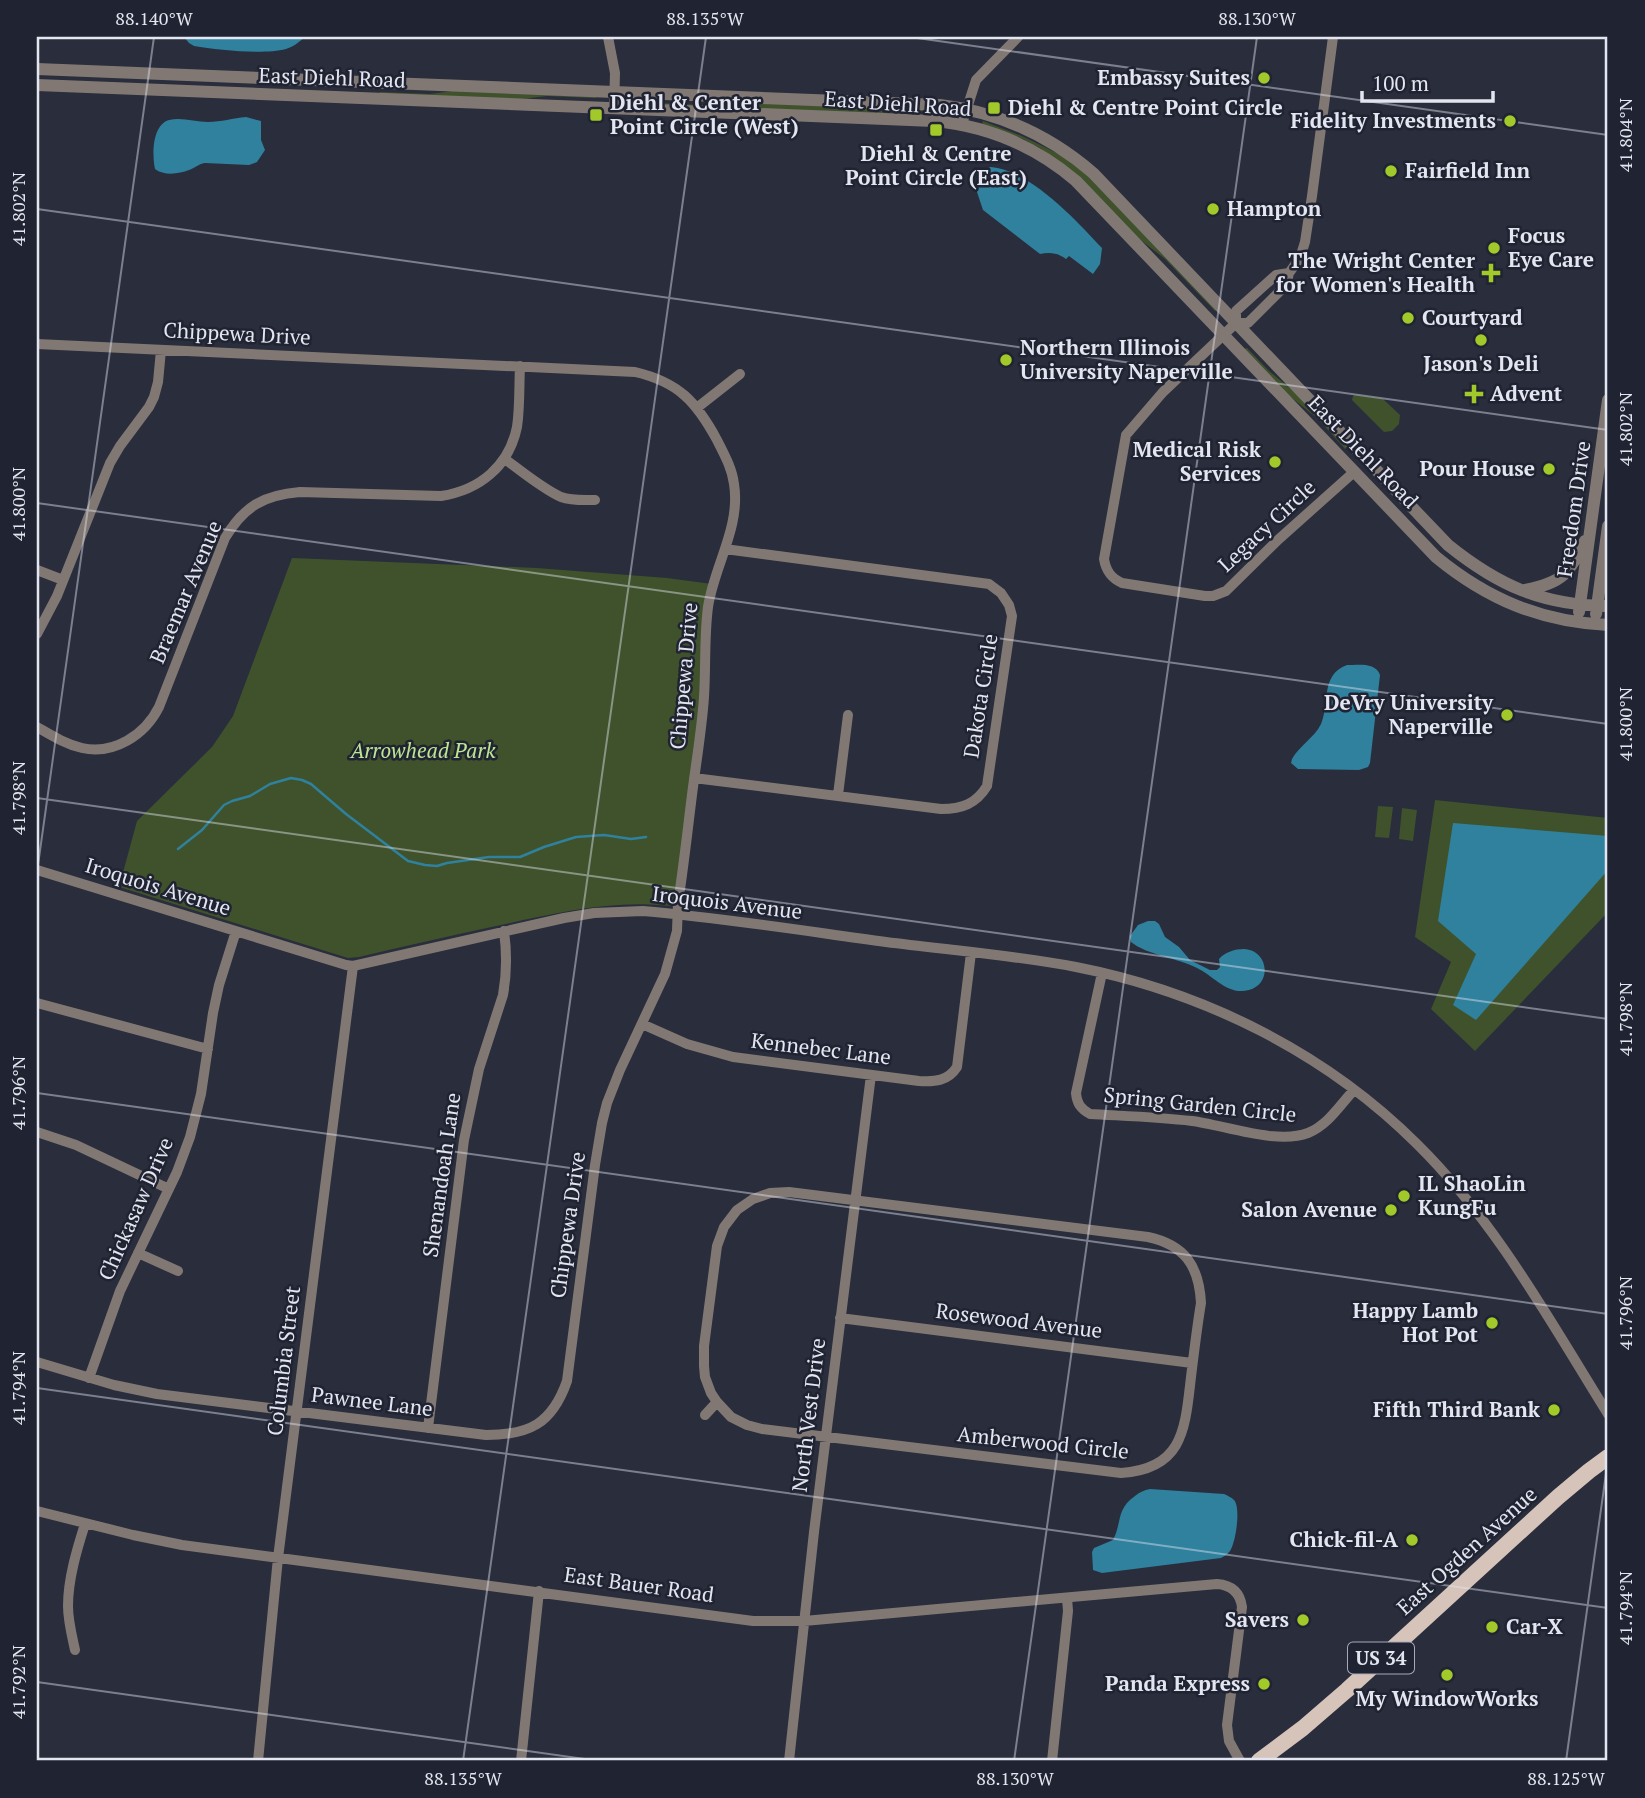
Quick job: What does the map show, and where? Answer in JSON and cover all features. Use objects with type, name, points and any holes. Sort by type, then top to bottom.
[{"type":"main road","name":"East Ogden Avenue","points":[[1259,1761],[1303,1728],[1548,1506],[1608,1457]]},
{"type":"street","points":[[608,37],[614,66],[614,108]]},
{"type":"street","points":[[962,124],[976,80],[1018,37]]},
{"type":"street","name":"Legacy Circle","points":[[1333,37],[1305,242],[1300,258],[1289,273],[1276,275],[1236,311],[1236,323],[1163,392],[1126,435],[1104,559],[1105,567],[1110,575],[1122,583],[1205,596],[1220,594],[1354,472]]},
{"type":"street","name":"East Diehl Road","points":[[37,69],[940,105],[966,108],[1002,118],[1054,143],[1082,163],[1448,545],[1499,581],[1522,591],[1563,603],[1603,606]]},
{"type":"street","name":"East Diehl Road","points":[[37,85],[934,121],[962,124],[1002,135],[1041,154],[1086,191],[1436,557],[1490,595],[1526,610],[1578,622],[1608,625]]},
{"type":"street","name":"Chippewa Drive","points":[[37,344],[635,372],[671,385],[698,407],[726,456],[735,487],[733,516],[709,605],[704,648],[704,699],[677,931],[665,974],[607,1103],[594,1165],[567,1381],[558,1403]]},
{"type":"street","points":[[37,634],[57,596],[110,463],[154,397],[161,350]]},
{"type":"street","name":"Braemar Avenue","points":[[37,727],[65,743],[89,749],[124,743],[150,723],[159,707],[225,538],[240,516],[260,501],[283,493],[300,492],[441,496],[461,492],[491,474],[505,459],[514,436],[520,366]]},
{"type":"street","points":[[698,407],[740,374]]},
{"type":"street","name":"Freedom Drive","points":[[1578,622],[1608,400]]},
{"type":"street","points":[[505,459],[562,497],[595,500]]},
{"type":"street","name":"Freedom Drive","points":[[1594,624],[1603,606],[1608,526]]},
{"type":"street","points":[[1522,591],[1560,579],[1572,565],[1590,531]]},
{"type":"street","points":[[1607,533],[1608,545]]},
{"type":"street","name":"Dakota Circle","points":[[694,778],[941,809],[967,806],[983,794],[987,786],[1012,625],[1011,609],[1001,593],[989,584],[725,549]]},
{"type":"street","points":[[37,570],[63,580]]},
{"type":"street","points":[[838,795],[848,715]]},
{"type":"street","name":"Iroquois Avenue","points":[[37,870],[353,966],[594,913],[643,911],[1075,967],[1152,985],[1247,1023],[1297,1051],[1354,1090],[1417,1143],[1451,1180],[1497,1239],[1608,1415]]},
{"type":"street","name":"Chickasaw Drive","points":[[89,1378],[120,1290],[185,1153],[196,1118],[219,985],[236,931]]},
{"type":"street","name":"Shenandoah Lane","points":[[428,1428],[468,1115],[506,981],[504,931]]},
{"type":"street","name":"Kennebec Lane","points":[[642,1024],[687,1044],[733,1057],[933,1082],[948,1077],[957,1067],[971,953]]},
{"type":"street","name":"Columbia Street","points":[[258,1761],[278,1558],[353,966]]},
{"type":"street","name":"Spring Garden Circle","points":[[1102,973],[1076,1093],[1078,1104],[1090,1114],[1175,1119],[1248,1132],[1297,1137],[1322,1125],[1354,1090]]},
{"type":"street","points":[[37,1003],[208,1049]]},
{"type":"street","name":"North Vest Drive","points":[[789,1761],[825,1437],[871,1075]]},
{"type":"street","points":[[37,1132],[76,1145],[169,1189]]},
{"type":"street","name":"Amberwood Circle","points":[[789,1192],[855,1200],[1147,1237],[1158,1239],[1185,1255],[1197,1274],[1200,1303],[1186,1416],[1182,1434],[1170,1454],[1149,1468],[1121,1474],[762,1429],[731,1417],[711,1393],[704,1366],[704,1346],[717,1246],[724,1227],[737,1210],[753,1199],[770,1194],[789,1192]]},
{"type":"street","points":[[138,1253],[178,1271]]},
{"type":"street","name":"Rosewood Avenue","points":[[840,1318],[1192,1363]]},
{"type":"street","name":"Pawnee Lane","points":[[37,1362],[157,1394],[486,1435],[522,1432],[535,1425],[558,1403]]},
{"type":"street","points":[[705,1415],[717,1402]]},
{"type":"street","name":"East Bauer Road","points":[[37,1511],[181,1545],[753,1620],[804,1621],[1226,1585],[1238,1593],[1242,1607],[1227,1725],[1230,1741],[1240,1761]]},
{"type":"street","points":[[75,1650],[68,1603],[85,1524]]},
{"type":"street","points":[[521,1761],[539,1591]]},
{"type":"street","points":[[1052,1761],[1068,1611],[1067,1598]]},
{"type":"green space","points":[[460,90],[596,98],[547,96],[515,100],[379,94],[430,94]]},
{"type":"green space","points":[[638,102],[703,105],[730,102],[946,112],[908,111],[877,114],[638,105]]},
{"type":"green space","points":[[983,121],[1022,136],[1067,158],[1079,167],[1217,310],[1215,311],[1165,259],[1138,238],[1040,148],[982,124]]},
{"type":"green space","points":[[1247,348],[1298,395],[1347,447],[1345,449],[1318,419],[1287,394],[1244,349]]},
{"type":"green space","points":[[1355,395],[1383,399],[1400,415],[1399,424],[1392,431],[1384,432],[1352,400]]},
{"type":"green space","name":"Arrowhead Park","points":[[292,558],[537,568],[712,584],[704,683],[678,907],[632,904],[587,908],[348,958],[119,887],[137,821],[212,747],[233,716]]},
{"type":"green space","points":[[1435,800],[1608,818],[1608,912],[1475,1051],[1431,1009],[1451,962],[1415,937]]},
{"type":"green space","points":[[1378,806],[1393,807],[1389,838],[1375,837]]},
{"type":"green space","points":[[1402,808],[1417,810],[1413,841],[1399,839]]},
{"type":"water","points":[[184,37],[305,37],[286,49],[253,52],[194,46]]},
{"type":"water","points":[[246,117],[261,121],[261,140],[265,150],[257,162],[249,165],[205,163],[172,174],[155,169],[154,141],[163,123],[174,119],[208,122]]},
{"type":"water","points":[[991,167],[1006,170],[1037,187],[1092,237],[1102,248],[1100,264],[1093,274],[1069,256],[1066,259],[1060,255],[1040,254],[983,210],[977,192],[984,169]]},
{"type":"water","points":[[1347,665],[1371,666],[1380,675],[1370,763],[1368,767],[1359,770],[1298,769],[1291,763],[1292,759],[1321,724],[1329,683],[1338,670]]},
{"type":"water","points":[[1453,823],[1608,836],[1608,870],[1476,1020],[1453,1005],[1476,954],[1438,921]]},
{"type":"water","points":[[1148,921],[1159,924],[1165,937],[1179,947],[1190,960],[1210,970],[1220,967],[1219,959],[1227,953],[1241,949],[1252,951],[1258,955],[1264,967],[1262,981],[1249,990],[1234,990],[1203,971],[1131,942],[1130,936],[1138,925]]},
{"type":"water","points":[[1150,1489],[1224,1494],[1233,1499],[1237,1510],[1237,1525],[1229,1552],[1221,1558],[1102,1573],[1093,1570],[1094,1548],[1113,1540],[1125,1506],[1139,1493]]},
{"type":"waterway","points":[[178,849],[202,830],[224,805],[250,796],[270,784],[291,778],[311,784],[408,861],[425,865],[437,866],[489,857],[520,857],[576,837],[646,837]]},
{"type":"place","name":"Embassy Suites","points":[[1264,78]]},
{"type":"place","name":"Diehl & Centre Point Circle","points":[[994,108]]},
{"type":"place","name":"Diehl & Center Point Circle (West)","points":[[596,115]]},
{"type":"place","name":"Fidelity Investments","points":[[1510,121]]},
{"type":"place","name":"Diehl & Centre Point Circle (East)","points":[[936,130]]},
{"type":"place","name":"Fairfield Inn","points":[[1391,171]]},
{"type":"place","name":"Hampton","points":[[1213,209]]},
{"type":"place","name":"Focus Eye Care","points":[[1494,248]]},
{"type":"place","name":"The Wright Center for Women's Health","points":[[1491,273]]},
{"type":"place","name":"Courtyard","points":[[1408,318]]},
{"type":"place","name":"Jason's Deli","points":[[1481,340]]},
{"type":"place","name":"Northern Illinois University Naperville","points":[[1006,360]]},
{"type":"place","name":"Advent","points":[[1474,394]]},
{"type":"place","name":"Medical Risk Services","points":[[1275,462]]},
{"type":"place","name":"Pour House","points":[[1549,469]]},
{"type":"place","name":"DeVry University Naperville","points":[[1507,715]]},
{"type":"place","name":"IL ShaoLin KungFu","points":[[1404,1196]]},
{"type":"place","name":"Salon Avenue","points":[[1391,1210]]},
{"type":"place","name":"Happy Lamb Hot Pot","points":[[1492,1323]]},
{"type":"place","name":"Fifth Third Bank","points":[[1554,1410]]},
{"type":"place","name":"Chick-fil-A","points":[[1412,1540]]},
{"type":"place","name":"Savers","points":[[1303,1620]]},
{"type":"place","name":"Car-X","points":[[1492,1627]]},
{"type":"place","name":"My WindowWorks","points":[[1447,1675]]},
{"type":"place","name":"Panda Express","points":[[1264,1684]]}]
